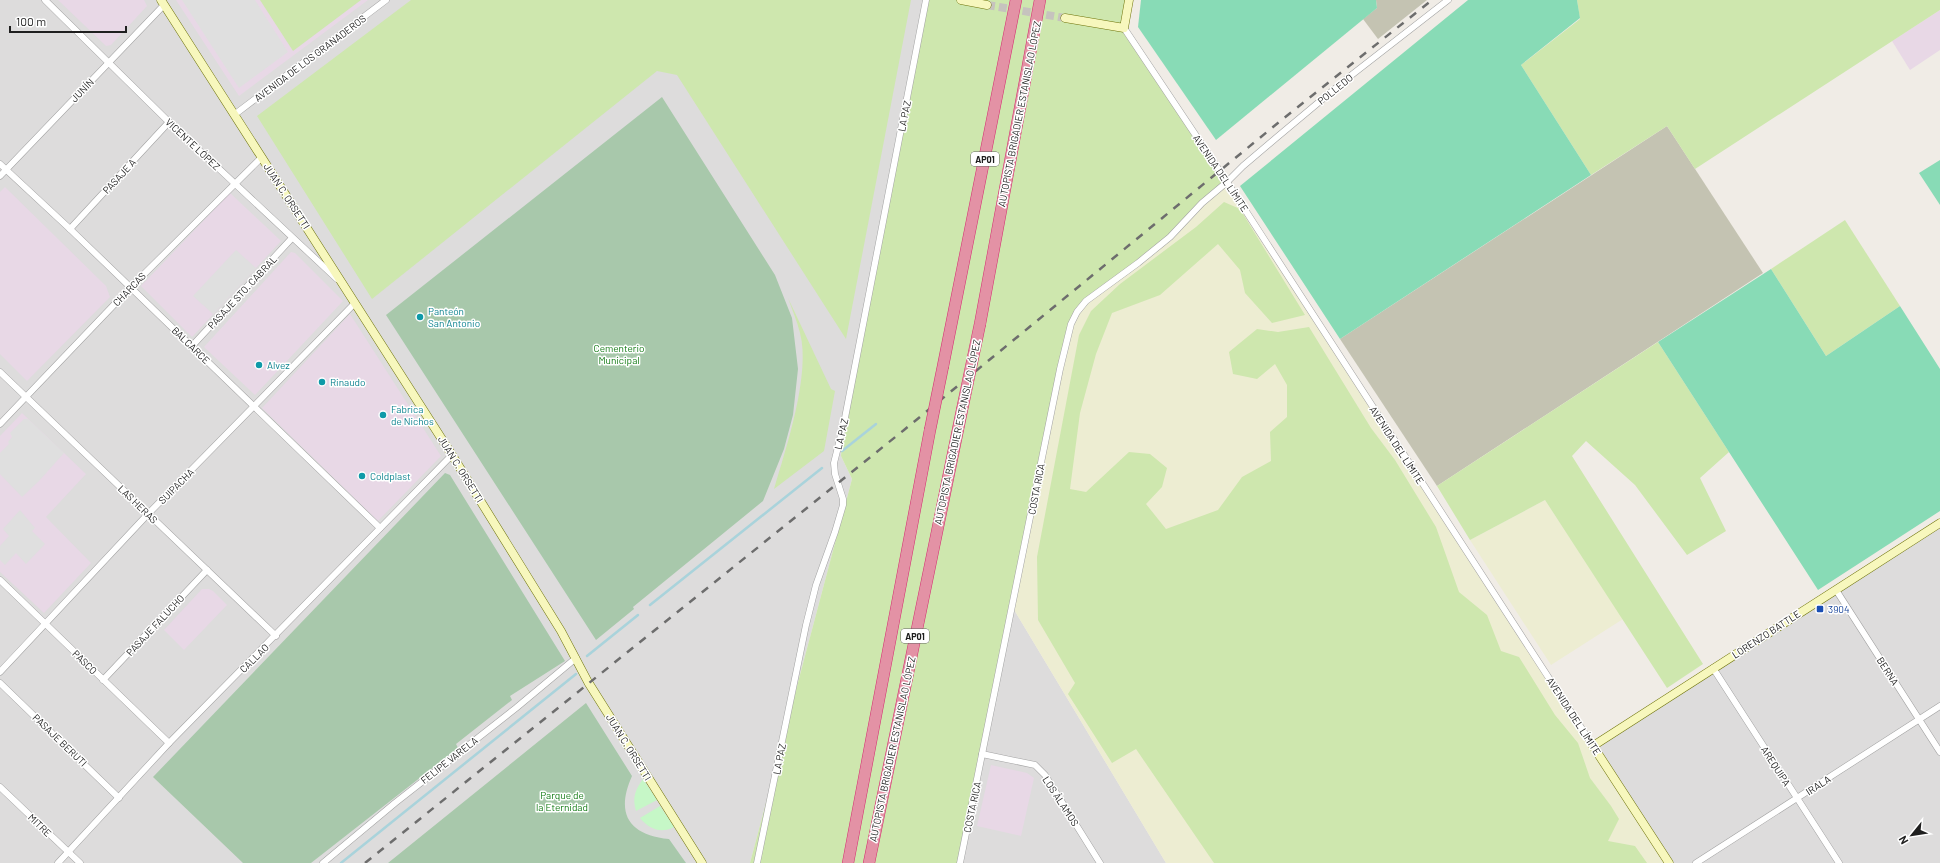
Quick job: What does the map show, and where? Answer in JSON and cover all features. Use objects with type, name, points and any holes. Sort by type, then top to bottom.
[{"type":"highway","name":"AUTOPISTA BRIGADIER ESTANISLAO LÓPEZ","points":[[848,863],[930,430],[1016,0]]},
{"type":"highway","name":"AUTOPISTA BRIGADIER ESTANISLAO LÓPEZ","points":[[869,863],[980,324],[1040,0]]},
{"type":"street","name":"VICENTE LÓPEZ","points":[[45,0],[169,122],[344,285]]},
{"type":"street","name":"AVENIDA DE LOS GRANADEROS","points":[[234,115],[386,0]]},
{"type":"street","name":"LA PAZ","points":[[757,863],[806,625],[816,585],[843,505],[843,499],[835,474],[834,463],[845,415],[926,0]]},
{"type":"street","points":[[961,0],[987,5]]},
{"type":"street","points":[[1065,18],[1124,28],[1129,0]]},
{"type":"street","name":"POLLEDO","points":[[1227,182],[1243,166],[1355,72],[1448,0]]},
{"type":"street","name":"JUNÍN","points":[[0,176],[109,62],[162,3]]},
{"type":"street","name":"JUAN C. ORSETTI","points":[[162,3],[452,455],[562,631],[592,688],[702,863]]},
{"type":"street","name":"AVENIDA DEL LÍMITE","points":[[1124,28],[1227,182],[1669,863]]},
{"type":"street","name":"PASAJE A","points":[[70,229],[169,122]]},
{"type":"street","name":"CHARCAS","points":[[0,424],[130,288],[234,183],[262,157]]},
{"type":"street","name":"BALCARCE","points":[[0,164],[70,229],[192,346],[253,408],[380,528]]},
{"type":"street","name":"COSTA RICA","points":[[960,863],[1058,377],[1072,324],[1077,312],[1086,301],[1138,263],[1170,237],[1202,202],[1227,182]]},
{"type":"street","name":"PASAJE STO. CABRAL","points":[[192,346],[292,238]]},
{"type":"street","name":"SUIPACHA","points":[[0,672],[44,623],[148,514],[355,303]]},
{"type":"street","name":"LAS HERAS","points":[[0,372],[276,636]]},
{"type":"street","name":"CALLAO","points":[[58,863],[169,744],[452,455]]},
{"type":"street","name":"LORENZO BATTLE","points":[[1593,746],[1940,523]]},
{"type":"street","name":"PASAJE FALUCHO","points":[[103,680],[207,570]]},
{"type":"street","name":"PASCO","points":[[0,580],[169,744]]},
{"type":"street","name":"BERNA","points":[[1836,590],[1940,752]]},
{"type":"street","name":"FELIPE VARELA","points":[[323,863],[394,803],[516,708],[576,658]]},
{"type":"street","name":"AREQUIPA","points":[[1713,668],[1839,863]]},
{"type":"street","name":"PASAJE BERUTI","points":[[0,683],[119,798]]},
{"type":"street","name":"IRALA","points":[[1696,863],[1940,706]]},
{"type":"street","name":"LOS ÁLAMOS","points":[[982,754],[1035,765],[1045,775],[1100,863]]},
{"type":"street","name":"MITRE","points":[[0,786],[80,863]]},
{"type":"shaded area","points":[[0,0],[926,0],[841,456],[852,479],[750,863],[0,863]]},
{"type":"shaded area","points":[[58,0],[144,0],[147,6],[111,45],[106,46]]},
{"type":"shaded area","points":[[176,0],[368,0],[239,96]]},
{"type":"shaded area","points":[[182,0],[255,0],[288,52],[239,88]]},
{"type":"shaded area","points":[[1376,0],[1427,0],[1378,39],[1363,19],[1377,8]]},
{"type":"shaded area","points":[[1940,10],[1940,50],[1910,70],[1892,41]]},
{"type":"shaded area","points":[[1667,126],[1763,273],[1437,486],[1340,339]]},
{"type":"shaded area","points":[[5,187],[106,286],[110,297],[27,381],[0,354],[0,192]]},
{"type":"shaded area","points":[[230,193],[281,241],[192,337],[141,286]]},
{"type":"shaded area","points":[[236,250],[256,268],[213,314],[193,296]]},
{"type":"shaded area","points":[[291,252],[295,253],[343,301],[255,395],[204,347]]},
{"type":"shaded area","points":[[350,314],[441,456],[378,521],[262,408]]},
{"type":"shaded area","points":[[22,413],[86,474],[46,517],[91,563],[44,613],[0,572],[0,436]]},
{"type":"shaded area","points":[[24,419],[28,419],[64,453],[39,481],[22,497],[0,474],[0,453],[9,444],[8,442],[12,437],[10,433]]},
{"type":"shaded area","points":[[20,510],[35,528],[32,531],[45,544],[26,564],[16,553],[5,565],[0,560],[0,546],[9,536],[3,529]]},
{"type":"shaded area","points":[[1940,523],[1940,863],[1669,863],[1593,746]]},
{"type":"shaded area","points":[[202,589],[209,589],[213,591],[227,605],[184,650],[164,630]]},
{"type":"shaded area","points":[[1013,608],[1166,863],[960,863]]},
{"type":"shaded area","points":[[991,765],[1027,773],[1034,778],[1021,836],[977,826]]},
{"type":"green space","points":[[260,0],[361,0],[293,51]]},
{"type":"green space","points":[[411,0],[911,0],[846,339],[677,75],[657,71],[372,299],[257,116]]},
{"type":"green space","points":[[926,0],[1129,0],[1124,28],[1227,182],[1170,237],[1086,301],[1071,324],[960,863],[750,863],[852,479],[841,456],[844,423]]},
{"type":"green space","points":[[1141,0],[1376,0],[1377,8],[1216,140],[1138,27]]},
{"type":"green space","points":[[1468,0],[1577,0],[1580,18],[1521,65],[1591,175],[1340,339],[1240,186]]},
{"type":"green space","points":[[1577,0],[1940,0],[1940,10],[1695,169],[1667,126],[1591,175],[1521,65],[1580,19]]},
{"type":"green space","name":"Cementerio Municipal","points":[[662,97],[775,275],[792,318],[798,369],[793,415],[784,449],[763,501],[633,607],[634,609],[596,640],[386,315]]},
{"type":"green space","points":[[1940,160],[1940,205],[1919,173]]},
{"type":"green space","points":[[1227,182],[1669,863],[1166,863],[1013,608],[1060,369],[1077,312]]},
{"type":"green space","points":[[1224,202],[1240,209],[1305,315],[1272,323],[1245,293],[1240,270],[1218,244],[1160,295],[1112,313],[1096,354],[1080,413],[1070,489],[1086,492],[1129,452],[1150,454],[1167,468],[1162,487],[1146,504],[1166,529],[1218,510],[1242,477],[1271,461],[1270,432],[1287,417],[1287,385],[1275,364],[1257,379],[1233,374],[1229,352],[1257,329],[1278,332],[1309,327],[1371,428],[1395,460],[1436,527],[1459,592],[1487,615],[1501,651],[1519,657],[1555,715],[1578,743],[1590,778],[1619,819],[1608,841],[1635,846],[1647,863],[1214,863],[1136,749],[1112,763],[1068,694],[1075,683],[1038,620],[1037,557],[1079,335],[1091,311],[1120,284],[1196,227]]},
{"type":"green space","points":[[1845,220],[1900,306],[1826,356],[1771,269]]},
{"type":"green space","points":[[1771,269],[1826,356],[1900,306],[1940,369],[1940,511],[1818,590],[1658,342]]},
{"type":"green space","points":[[788,298],[831,389],[835,391],[824,451],[774,489],[796,411],[802,369],[803,350],[800,333]]},
{"type":"green space","points":[[1658,342],[1729,452],[1700,478],[1726,531],[1687,555],[1635,485],[1586,441],[1572,456],[1703,664],[1667,688],[1545,500],[1470,540],[1437,486]]},
{"type":"green space","points":[[445,473],[450,475],[565,661],[510,696],[512,700],[456,744],[458,748],[311,863],[243,863],[153,777]]},
{"type":"green space","points":[[1545,500],[1623,619],[1551,665],[1470,540]]},
{"type":"green space","name":"Parque de la Eternidad","points":[[586,703],[632,776],[627,789],[625,801],[626,812],[629,820],[635,827],[644,833],[655,837],[669,839],[686,863],[388,863]]},
{"type":"green space","points":[[643,779],[657,800],[636,811],[634,798]]},
{"type":"green space","points":[[660,806],[674,827],[664,830],[651,828],[640,818]]},
{"type":"waterway","points":[[842,451],[876,424]]},
{"type":"waterway","points":[[650,605],[822,468]]},
{"type":"waterway","points":[[587,656],[638,615]]},
{"type":"waterway","points":[[341,863],[576,674]]},
{"type":"tunnel","points":[[987,5],[1065,18]]},
{"type":"railway","points":[[365,863],[904,430],[1284,118],[1432,0]]},
{"type":"place","name":"Panteón San Antonio","points":[[420,317]]},
{"type":"place","name":"Alvez","points":[[259,365]]},
{"type":"place","name":"Rinaudo","points":[[322,382]]},
{"type":"place","name":"Fabrica de Nichos","points":[[383,415]]},
{"type":"place","name":"Coldplast","points":[[362,476]]},
{"type":"place","name":"3904","points":[[1820,609]]}]
